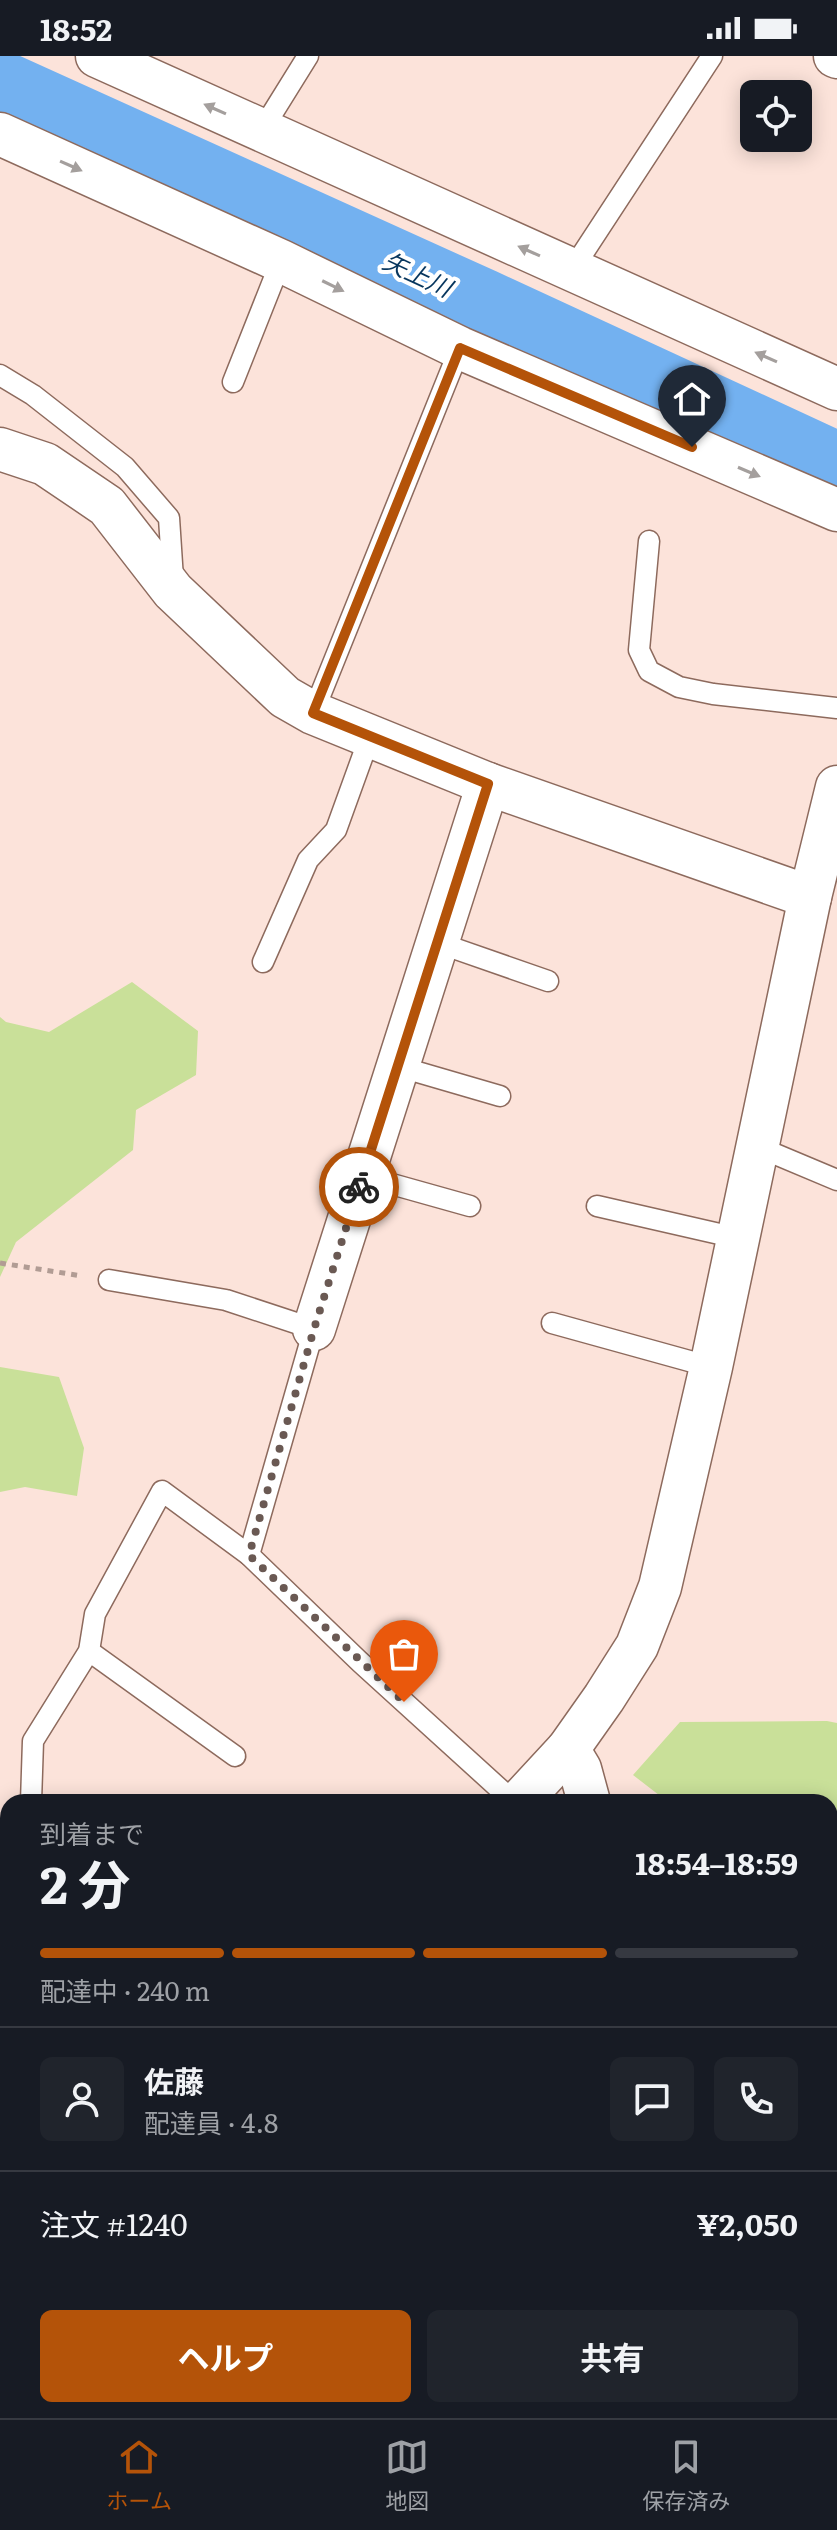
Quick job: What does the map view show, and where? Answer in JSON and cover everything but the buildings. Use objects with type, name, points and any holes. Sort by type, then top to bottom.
[{"type":"street","points":[[124,61],[262,130],[837,389]]},
{"type":"street","points":[[0,134],[281,261],[460,348],[837,510]]},
{"type":"street","points":[[0,449],[45,464],[107,506],[173,591],[285,697],[313,713],[488,784],[817,899]]},
{"type":"street","points":[[314,1329],[488,784]]},
{"type":"street","points":[[524,1794],[568,1749],[637,1646],[660,1587],[711,1367],[756,1146],[817,899],[837,787]]},
{"type":"street","points":[[568,1749],[580,1769],[587,1794]]},
{"type":"lane","points":[[262,130],[308,56]]},
{"type":"lane","points":[[572,270],[712,56]]},
{"type":"lane","points":[[233,382],[281,261]]},
{"type":"lane","points":[[313,713],[460,348]]},
{"type":"lane","points":[[0,375],[33,395],[125,467],[169,518],[173,591]]},
{"type":"lane","points":[[649,541],[639,650],[649,671],[679,687],[713,694],[837,708]]},
{"type":"lane","points":[[263,962],[308,860],[336,830],[370,736]]},
{"type":"lane","points":[[436,942],[548,981]]},
{"type":"lane","points":[[397,1066],[500,1096]]},
{"type":"lane","points":[[756,1146],[837,1180]]},
{"type":"lane","points":[[363,1176],[470,1206]]},
{"type":"lane","points":[[597,1206],[737,1238]]},
{"type":"lane","points":[[109,1280],[226,1300],[314,1329],[249,1555]]},
{"type":"lane","points":[[552,1323],[711,1367]]},
{"type":"lane","points":[[31,1794],[33,1741],[89,1651],[95,1614],[162,1491],[249,1555],[360,1662],[507,1794]]},
{"type":"lane","points":[[89,1651],[235,1756]]},
{"type":"path","points":[[0,1263],[109,1280]]},
{"type":"green space","points":[[132,982],[198,1031],[196,1075],[136,1110],[133,1150],[16,1242],[0,1277],[0,1017],[6,1022],[49,1032]]},
{"type":"green space","points":[[0,1367],[59,1377],[84,1448],[77,1496],[25,1487],[0,1492]]},
{"type":"green space","points":[[680,1722],[837,1723],[837,1794],[658,1794],[633,1775]]},
{"type":"waterway","name":"矢上川","points":[[0,82],[837,464]]},
{"type":"way so far","points":[[359,1187],[314,1329],[249,1555],[404,1702]]},
{"type":"route","points":[[359,1187],[488,784],[313,713],[460,348],[692,447]]}]
